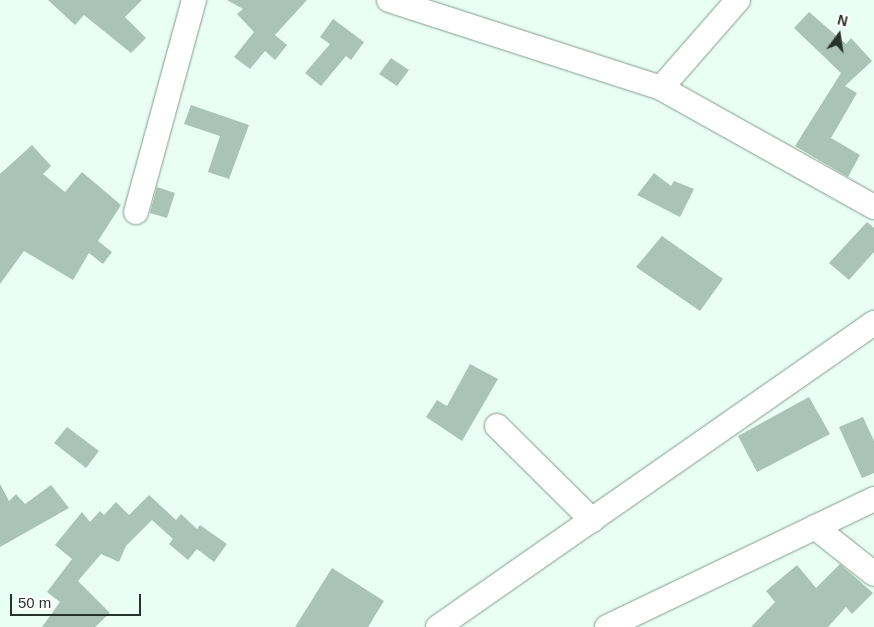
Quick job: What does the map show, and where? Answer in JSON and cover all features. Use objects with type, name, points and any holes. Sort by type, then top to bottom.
[{"type":"street","points":[[136,212],[194,0]]},
{"type":"street","points":[[389,0],[421,5],[661,88],[874,207]]},
{"type":"street","points":[[661,88],[738,0]]},
{"type":"street","points":[[438,627],[874,323]]},
{"type":"street","points":[[497,426],[592,520]]},
{"type":"street","points":[[612,626],[874,499]]},
{"type":"street","points":[[815,527],[874,574]]},
{"type":"building","points":[[48,0],[142,0],[125,17],[146,38],[131,53],[84,15],[75,25]]},
{"type":"building","points":[[227,0],[307,0],[275,35],[287,45],[275,60],[265,51],[250,69],[234,57],[254,32],[237,14],[243,9]]},
{"type":"building","points":[[809,12],[846,44],[851,38],[872,61],[845,86],[857,93],[831,138],[860,155],[848,177],[795,146],[841,73],[794,28]]},
{"type":"building","points":[[333,19],[364,42],[351,60],[346,56],[321,86],[305,73],[330,44],[320,37]]},
{"type":"building","points":[[391,58],[409,70],[397,86],[379,74]]},
{"type":"building","points":[[191,105],[249,125],[229,179],[208,172],[220,136],[184,124]]},
{"type":"building","points":[[32,145],[51,166],[43,174],[65,192],[82,172],[121,205],[98,241],[112,252],[103,264],[89,253],[73,280],[24,251],[0,284],[0,174]]},
{"type":"building","points":[[654,173],[671,186],[674,181],[694,189],[680,217],[637,195]]},
{"type":"building","points":[[157,187],[175,193],[167,218],[150,213]]},
{"type":"building","points":[[867,222],[874,228],[874,252],[849,280],[829,263]]},
{"type":"building","points":[[662,236],[723,279],[700,311],[636,267]]},
{"type":"building","points":[[470,364],[498,379],[462,441],[426,417],[437,400],[447,406]]},
{"type":"building","points":[[809,397],[830,434],[757,472],[738,436]]},
{"type":"building","points":[[863,417],[874,441],[874,473],[862,478],[839,427]]},
{"type":"building","points":[[67,427],[99,451],[86,468],[54,443]]},
{"type":"building","points":[[0,484],[9,501],[16,494],[25,504],[51,485],[69,508],[0,547]]},
{"type":"building","points":[[149,495],[176,520],[181,514],[197,529],[200,525],[227,544],[214,562],[197,549],[188,560],[169,544],[173,539],[152,520],[126,546],[119,562],[101,554],[78,581],[110,613],[95,627],[42,627],[60,602],[47,592],[72,559],[55,545],[82,512],[90,522],[100,511],[104,515],[116,502],[129,515]]},
{"type":"building","points":[[840,564],[873,593],[852,614],[846,607],[828,627],[751,627],[775,602],[766,591],[797,565],[816,588]]},
{"type":"building","points":[[332,568],[384,601],[368,627],[295,627]]}]
